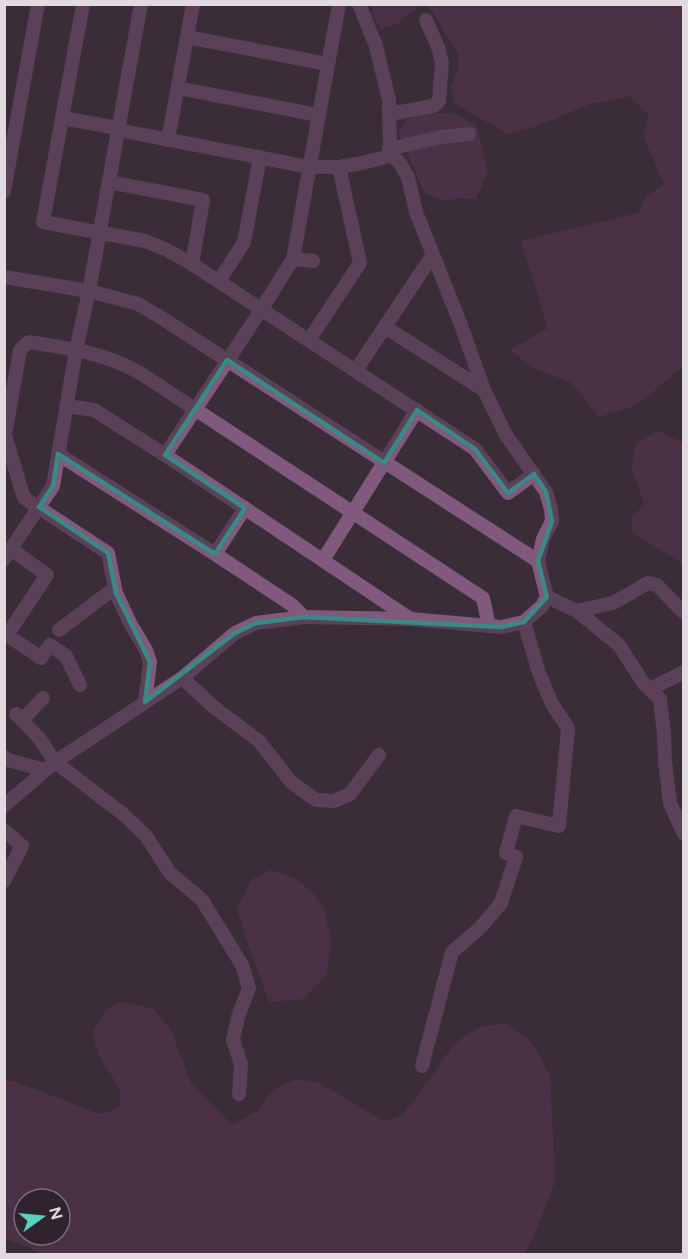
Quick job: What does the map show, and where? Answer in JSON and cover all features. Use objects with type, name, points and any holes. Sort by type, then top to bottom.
[{"type":"street","points":[[4,191],[38,4]]},
{"type":"street","points":[[82,4],[43,222],[145,241],[165,249],[219,281],[475,448],[508,494],[534,474]]},
{"type":"street","points":[[80,685],[66,656],[50,645],[41,658],[6,634],[47,575],[8,554],[53,486],[76,350],[89,291],[141,4]]},
{"type":"street","points":[[168,140],[193,4]]},
{"type":"street","points":[[165,455],[293,259],[339,4]]},
{"type":"street","points":[[4,806],[50,766],[182,678],[235,633],[256,623],[304,617],[410,619],[501,627],[524,622],[542,606],[547,597],[538,561],[543,539],[552,521],[546,492],[506,435],[484,390],[416,212],[408,177],[399,162],[389,152],[389,100],[376,46],[359,4]]},
{"type":"street","points":[[389,114],[433,106],[439,101],[442,62],[426,20]]},
{"type":"street","points":[[187,37],[328,64]]},
{"type":"street","points":[[178,88],[318,115]]},
{"type":"street","points":[[62,118],[309,166],[339,167],[441,137],[469,134]]},
{"type":"street","points":[[219,281],[244,242],[260,157]]},
{"type":"street","points":[[309,340],[360,263],[339,167]]},
{"type":"street","points":[[109,182],[203,200],[192,264]]},
{"type":"street","points":[[356,370],[432,256]]},
{"type":"street","points":[[293,259],[313,261]]},
{"type":"street","points":[[4,277],[89,291],[138,304],[538,561]]},
{"type":"street","points":[[385,327],[484,390]]},
{"type":"street","points":[[145,702],[150,662],[116,593],[108,553],[24,498],[5,435],[20,350],[29,342],[100,356],[123,363],[140,373],[483,598],[489,626]]},
{"type":"street","points":[[67,406],[94,410],[410,619]]},
{"type":"street","points":[[323,560],[417,411]]},
{"type":"street","points":[[58,454],[292,605],[304,617]]},
{"type":"street","points":[[215,554],[244,508]]},
{"type":"street","points":[[577,611],[613,603],[648,583],[657,585],[684,613]]},
{"type":"street","points":[[59,630],[84,602],[108,593],[116,593]]},
{"type":"street","points":[[547,597],[577,611],[619,645],[644,684],[660,699],[670,803],[684,834]]},
{"type":"street","points":[[422,1066],[452,952],[481,927],[501,903],[516,857],[506,853],[516,816],[560,826],[568,728],[552,704],[539,673],[524,622]]},
{"type":"street","points":[[650,689],[684,672]]},
{"type":"street","points":[[182,678],[215,708],[259,741],[291,782],[316,800],[334,801],[350,794],[379,755]]},
{"type":"street","points":[[43,698],[19,717],[39,738],[50,766]]},
{"type":"street","points":[[4,757],[50,766],[123,814],[146,836],[170,873],[202,900],[242,964],[249,988],[238,1017],[233,1040],[241,1064],[239,1095]]},
{"type":"street","points":[[4,830],[22,846],[4,881]]},
{"type":"highlighted area","points":[[227,360],[384,463],[417,410],[475,449],[508,493],[534,474],[546,492],[552,521],[538,561],[547,597],[524,622],[501,627],[304,617],[256,623],[235,633],[145,702],[150,662],[116,593],[108,553],[39,507],[53,486],[58,454],[215,554],[245,508],[165,455]]},
{"type":"shaded area","points":[[373,4],[420,5],[397,24],[381,29],[372,14]]},
{"type":"shaded area","points":[[428,5],[683,5],[683,366],[634,406],[599,417],[571,382],[532,368],[510,350],[548,328],[521,241],[638,213],[647,196],[664,184],[643,136],[649,114],[630,96],[590,104],[537,126],[508,134],[455,104],[450,86],[459,70],[458,54]]},
{"type":"shaded area","points":[[430,113],[452,113],[476,124],[488,172],[476,199],[459,198],[445,201],[425,193],[398,133],[406,119]]},
{"type":"shaded area","points":[[658,431],[683,443],[683,564],[632,532],[631,516],[645,506],[632,468],[635,444]]},
{"type":"shaded area","points":[[271,870],[294,878],[312,892],[324,909],[331,940],[326,976],[304,999],[269,1002],[237,909],[251,880]]},
{"type":"shaded area","points":[[115,1003],[131,1003],[154,1010],[171,1030],[191,1083],[232,1125],[259,1110],[266,1098],[280,1086],[300,1079],[321,1084],[383,1121],[395,1118],[404,1113],[453,1045],[477,1028],[504,1023],[523,1035],[536,1049],[550,1076],[555,1181],[538,1227],[524,1254],[41,1254],[29,1247],[72,1247],[72,1187],[12,1187],[12,1241],[5,1239],[5,1081],[14,1081],[99,1114],[113,1110],[121,1098],[116,1083],[99,1056],[93,1033],[99,1021]]}]
